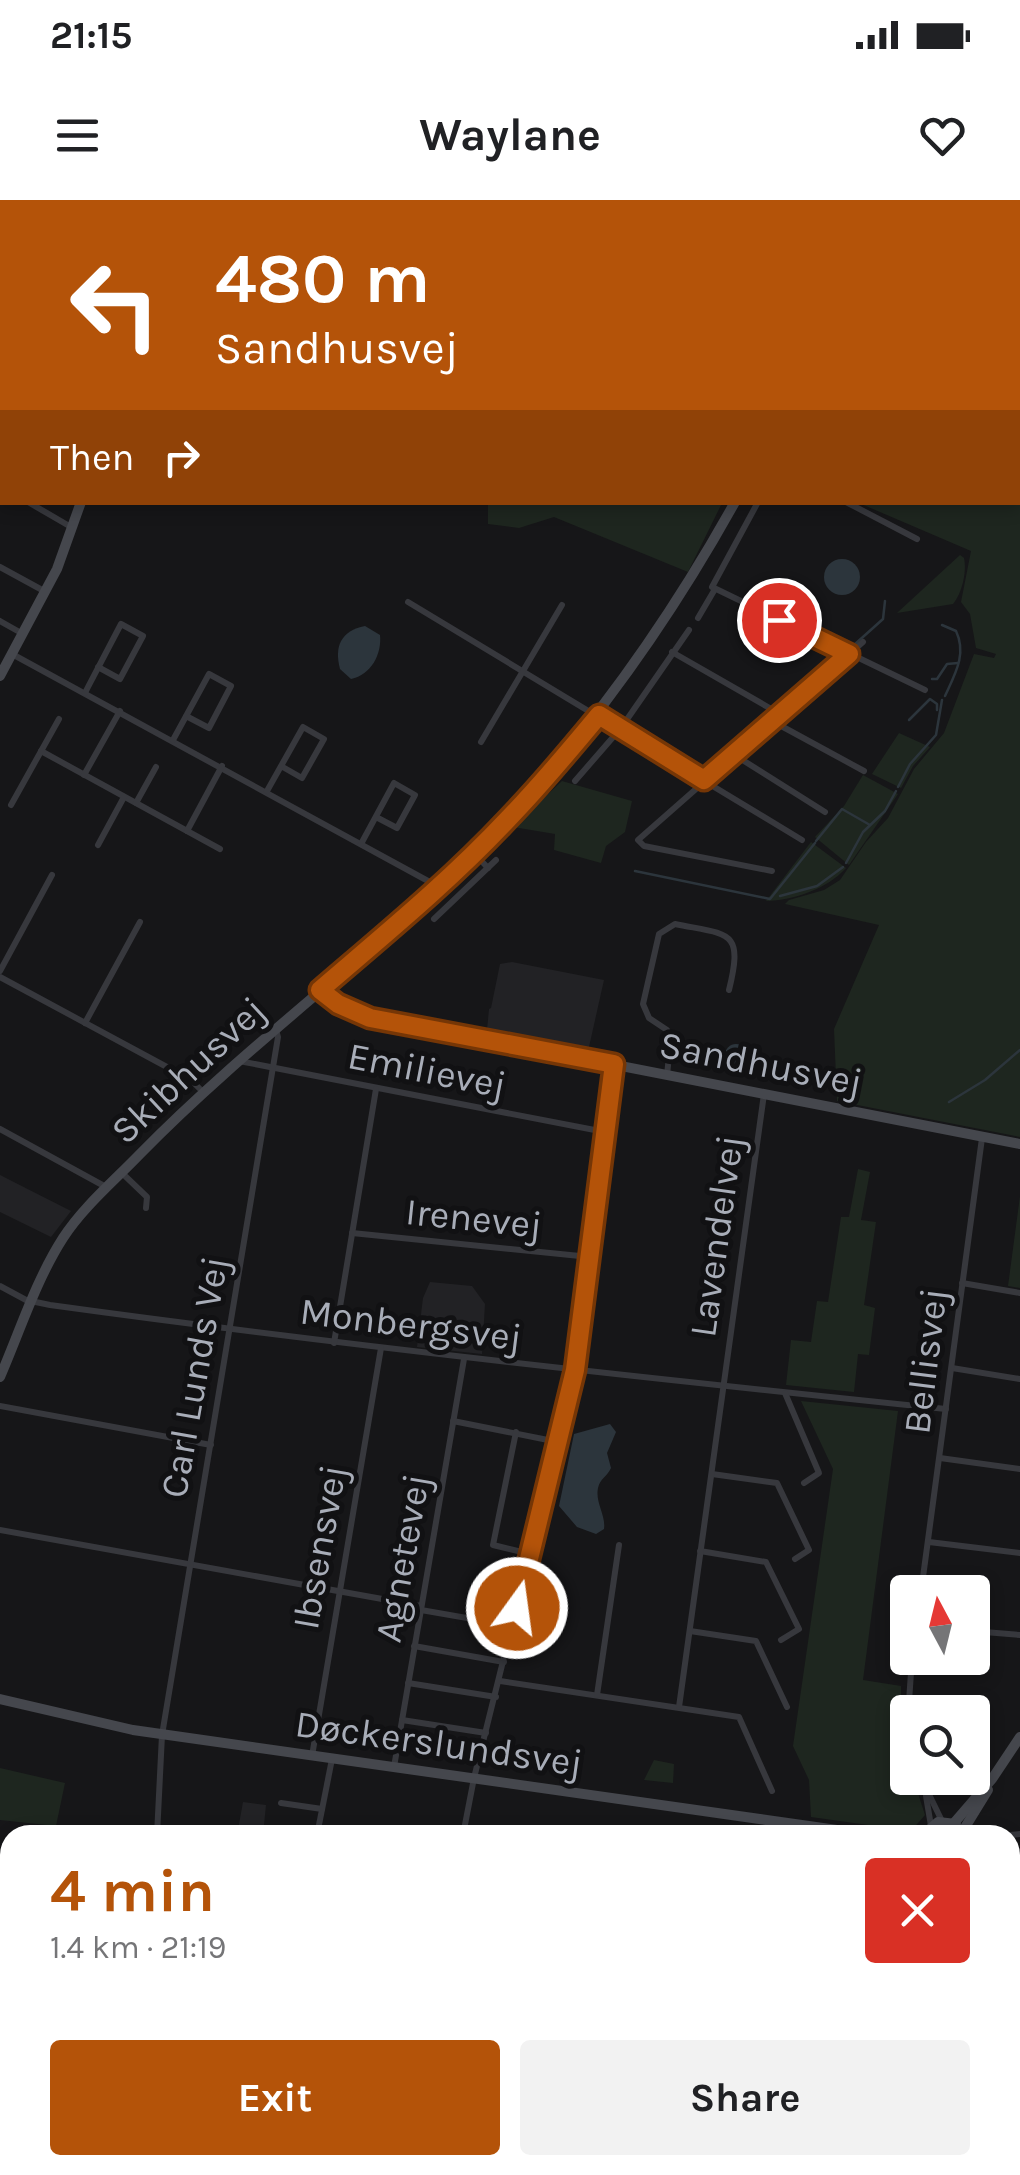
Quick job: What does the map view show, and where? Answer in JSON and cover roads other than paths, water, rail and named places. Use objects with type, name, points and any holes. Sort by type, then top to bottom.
[{"type":"street","points":[[33,505],[72,528]]},
{"type":"street","points":[[0,676],[45,592],[79,505]]},
{"type":"street","name":"Skibhusvej","points":[[0,1377],[63,1238],[202,1091],[439,887],[546,780],[599,715],[696,572],[732,505]]},
{"type":"street","points":[[756,505],[712,587],[926,690]]},
{"type":"street","points":[[852,505],[918,539]]},
{"type":"street","points":[[0,567],[45,592]]},
{"type":"street","points":[[698,618],[716,589]]},
{"type":"street","points":[[408,602],[802,840]]},
{"type":"street","points":[[481,742],[562,606]]},
{"type":"street","points":[[0,621],[23,634]]},
{"type":"street","points":[[85,692],[98,667],[121,624],[143,636],[120,679],[98,667]]},
{"type":"street","points":[[575,781],[621,728],[688,630]]},
{"type":"street","points":[[772,872],[644,846],[638,840],[864,642]]},
{"type":"street","points":[[672,652],[780,714]]},
{"type":"street","points":[[12,654],[439,887]]},
{"type":"street","points":[[173,740],[208,674],[231,686],[208,728],[186,716]]},
{"type":"street","points":[[84,775],[120,712]]},
{"type":"street","points":[[11,805],[59,718]]},
{"type":"street","points":[[772,721],[864,770]]},
{"type":"street","points":[[267,791],[281,766],[303,728],[324,739],[302,778],[281,766]]},
{"type":"street","points":[[41,751],[220,849]]},
{"type":"street","points":[[734,754],[826,812]]},
{"type":"street","points":[[186,831],[222,766]]},
{"type":"street","points":[[136,803],[156,768]]},
{"type":"street","points":[[361,844],[394,783],[415,794],[396,828],[376,817]]},
{"type":"street","points":[[98,845],[124,797]]},
{"type":"street","points":[[474,853],[488,868]]},
{"type":"street","points":[[434,919],[496,860]]},
{"type":"street","points":[[52,875],[0,974],[191,1080],[202,1091]]},
{"type":"street","points":[[86,1023],[140,922]]},
{"type":"street","points":[[666,1075],[671,1037],[649,1018],[643,1004],[659,934],[675,924],[726,936],[733,942],[737,957],[730,990]]},
{"type":"street","name":"Sandhusvej","points":[[320,990],[338,1004],[370,1018],[1020,1144]]},
{"type":"street","name":"Carl Lunds Vej","points":[[158,1825],[162,1734],[231,1330],[278,1037],[276,1029]]},
{"type":"street","name":"Emilievej","points":[[239,1061],[605,1132]]},
{"type":"street","points":[[466,1825],[575,1370],[614,1064]]},
{"type":"street","points":[[334,1342],[376,1089]]},
{"type":"street","name":"Lavendelvej","points":[[680,1707],[764,1094]]},
{"type":"street","points":[[0,1129],[107,1188]]},
{"type":"street","name":"Bellisvej","points":[[925,1575],[982,1136]]},
{"type":"street","name":"Skibhusvej","points":[[122,1172],[148,1197],[146,1208]]},
{"type":"street","name":"Irenevej","points":[[352,1233],[590,1258]]},
{"type":"street","points":[[962,1283],[1020,1293]]},
{"type":"street","name":"Monbergsvej","points":[[0,1286],[32,1302],[231,1330],[464,1359],[946,1409]]},
{"type":"street","name":"Ibsensvej","points":[[312,1756],[381,1348]]},
{"type":"street","name":"Agnetevej","points":[[394,1767],[464,1359]]},
{"type":"street","points":[[952,1368],[1020,1379]]},
{"type":"street","points":[[784,1392],[819,1473],[804,1483]]},
{"type":"street","points":[[0,1406],[211,1445]]},
{"type":"street","points":[[453,1421],[558,1442]]},
{"type":"street","points":[[516,1432],[493,1545],[530,1554]]},
{"type":"street","points":[[940,1458],[1020,1469]]},
{"type":"street","points":[[712,1474],[777,1483],[808,1550],[795,1559]]},
{"type":"street","points":[[0,1530],[512,1626]]},
{"type":"street","points":[[930,1542],[1020,1553]]},
{"type":"street","points":[[597,1695],[618,1545]]},
{"type":"street","points":[[700,1552],[766,1562],[798,1628],[781,1640]]},
{"type":"street","points":[[690,1631],[756,1641],[786,1707]]},
{"type":"street","points":[[990,1633],[1020,1635]]},
{"type":"street","points":[[414,1646],[504,1662]]},
{"type":"street","points":[[500,1681],[740,1717],[772,1791]]},
{"type":"street","points":[[408,1683],[496,1698]]},
{"type":"street","name":"Døckerslundsvej","points":[[0,1699],[162,1734],[802,1825]]},
{"type":"street","points":[[402,1720],[486,1733]]},
{"type":"street","points":[[950,1825],[992,1780],[1020,1737]]},
{"type":"street","points":[[319,1825],[332,1758]]},
{"type":"street","points":[[929,1795],[945,1825]]},
{"type":"street","points":[[281,1803],[322,1809]]},
{"type":"waterway","points":[[854,645],[883,619],[885,601]]},
{"type":"waterway","points":[[942,625],[956,631],[960,648],[945,696]]},
{"type":"waterway","points":[[932,679],[937,679],[947,664],[958,663]]},
{"type":"waterway","points":[[909,720],[930,699],[937,704],[937,710]]},
{"type":"waterway","points":[[898,787],[910,764],[936,735],[942,700]]},
{"type":"waterway","points":[[846,863],[863,832],[885,811],[896,791]]},
{"type":"waterway","points":[[816,841],[842,809],[870,825]]},
{"type":"waterway","points":[[635,871],[770,899],[815,843]]},
{"type":"waterway","points":[[780,896],[817,886],[843,867]]},
{"type":"waterway","points":[[949,1102],[985,1080],[1020,1050]]}]
